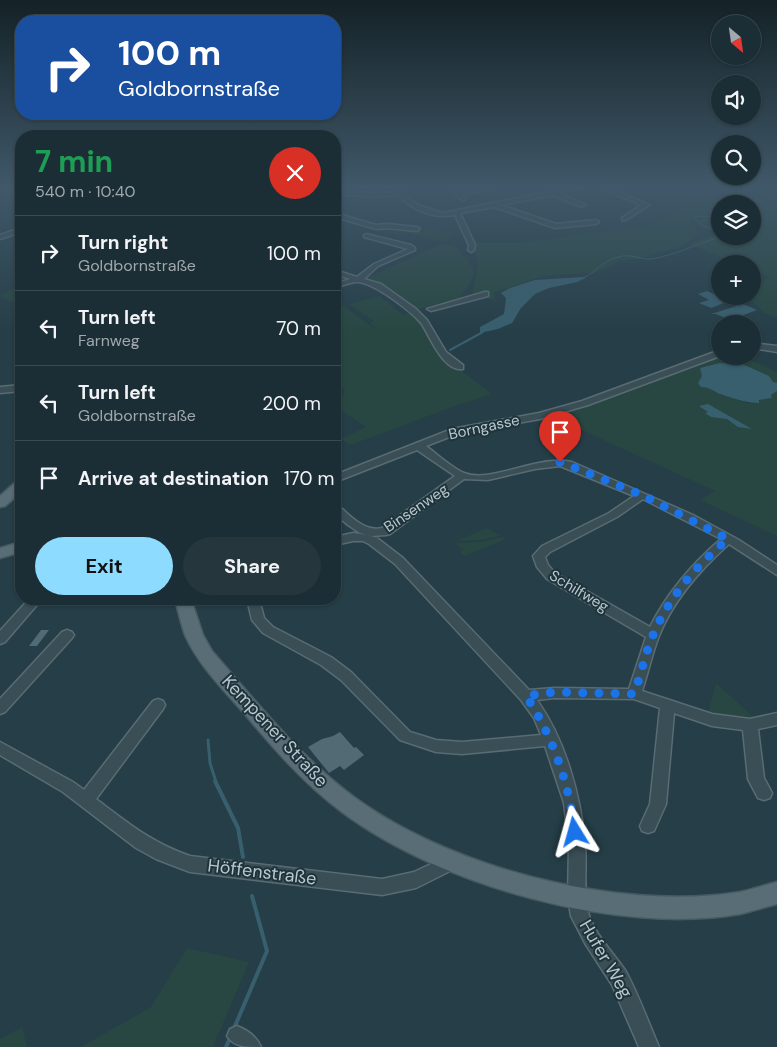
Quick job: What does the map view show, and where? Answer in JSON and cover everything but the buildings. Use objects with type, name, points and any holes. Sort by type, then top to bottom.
[{"type":"main road","points":[[0,503],[15,491]]},
{"type":"main road","points":[[0,553],[15,549]]},
{"type":"main road","name":"Kempener Straße","points":[[185,605],[194,635],[206,656],[308,771],[338,797],[408,842],[452,862],[510,881],[577,898],[649,906],[691,908],[732,903],[777,893]]},
{"type":"street","points":[[467,235],[472,245],[471,250]]},
{"type":"street","points":[[341,284],[359,278],[376,265],[413,249],[409,246],[366,236]]},
{"type":"street","points":[[341,274],[378,286],[416,313],[424,322],[444,354],[460,368]]},
{"type":"street","points":[[430,310],[485,294]]},
{"type":"street","points":[[761,347],[777,349]]},
{"type":"street","name":"Borngasse","points":[[341,477],[455,431],[540,416],[585,403],[711,356]]},
{"type":"street","points":[[0,390],[15,389]]},
{"type":"street","points":[[419,446],[462,476],[490,478],[561,462],[642,495],[728,539],[777,571]]},
{"type":"street","name":"Binsenweg","points":[[341,540],[386,531],[462,476]]},
{"type":"street","name":"Schilfweg","points":[[642,495],[606,519],[546,549],[539,556],[541,566],[551,576],[653,635]]},
{"type":"street","name":"Hufer Weg","points":[[341,513],[405,567],[526,696],[540,716],[557,756],[572,803],[577,845],[577,898],[580,916],[619,978],[649,1047]]},
{"type":"street","points":[[634,694],[653,635],[685,581],[698,566],[728,539]]},
{"type":"street","points":[[0,639],[31,605]]},
{"type":"street","points":[[253,605],[254,612],[258,620],[268,630],[296,646],[322,657],[346,676],[404,736],[436,746],[462,748],[549,740]]},
{"type":"street","points":[[0,708],[66,635]]},
{"type":"street","points":[[526,696],[554,692],[634,694],[712,720],[750,725],[777,719]]},
{"type":"street","points":[[86,800],[158,705]]},
{"type":"street","points":[[648,826],[658,804],[667,706]]},
{"type":"street","points":[[750,725],[756,779],[764,793]]},
{"type":"street","name":"Höffenstraße","points":[[0,748],[86,800],[142,843],[162,854],[190,864],[382,887],[416,880],[452,862]]},
{"type":"green space","points":[[416,235],[454,235],[443,241]]},
{"type":"green space","points":[[581,235],[699,235],[679,247],[639,259],[621,260],[598,272],[543,276],[493,293],[496,301],[472,294],[478,265],[474,243],[517,243]]},
{"type":"green space","points":[[761,235],[777,235],[777,318],[765,313],[756,305],[761,305],[761,281],[771,277],[761,273],[761,255],[716,255],[689,244],[711,236],[711,245],[761,245]]},
{"type":"green space","points":[[443,244],[458,248],[474,270],[473,278],[460,298],[416,310],[383,285],[366,278]]},
{"type":"green space","points":[[15,288],[15,302],[0,297],[0,295]]},
{"type":"green space","points":[[380,296],[403,315],[410,313],[418,318],[452,364],[492,394],[351,445],[341,439],[366,427],[341,410],[341,400],[345,389],[341,387],[341,306],[375,327],[369,323],[374,321],[349,304]]},
{"type":"green space","points":[[711,359],[711,365],[717,365],[702,376],[702,387],[710,387],[722,395],[748,403],[772,398],[771,395],[777,391],[777,536],[700,500],[715,491],[549,415],[576,410]]},
{"type":"green space","points":[[761,364],[777,372],[777,383],[773,382],[769,376],[745,365]]},
{"type":"green space","points":[[487,528],[500,536],[480,540],[456,541]]},
{"type":"green space","points":[[503,537],[506,539],[464,556],[460,552],[463,550],[457,545],[457,543],[481,542]]},
{"type":"green space","points":[[716,683],[756,719],[736,719],[708,713]]},
{"type":"green space","points":[[187,948],[249,962],[213,1047],[81,1047],[151,1007]]},
{"type":"green space","points":[[22,1027],[27,1047],[0,1047],[0,1039]]},
{"type":"water","points":[[586,278],[577,282],[549,288],[535,294],[521,308],[512,323],[498,329],[480,333],[480,327],[504,314],[506,298],[501,293],[510,288],[535,280]]},
{"type":"water","points":[[707,291],[711,293],[711,305],[719,305],[711,308],[699,303],[709,300],[698,294]]},
{"type":"water","points":[[740,305],[745,305],[757,310],[744,315],[711,314]]},
{"type":"water","points":[[712,365],[745,365],[769,376],[773,382],[777,383],[777,391],[771,395],[772,398],[759,400],[759,403],[746,402],[701,387],[698,383],[702,376],[700,368]]},
{"type":"water","points":[[708,404],[752,429],[738,427],[727,419],[711,417],[705,413],[708,412],[699,406]]},
{"type":"waterway","points":[[583,278],[608,261],[618,257],[627,256],[652,259],[711,240]]},
{"type":"waterway","points":[[450,350],[483,332]]},
{"type":"waterway","points":[[208,740],[210,763],[216,782]]},
{"type":"waterway","points":[[215,781],[238,828],[243,857]]},
{"type":"waterway","points":[[235,1026],[267,951],[252,896]]},
{"type":"waterway","points":[[226,1047],[230,1038]]},
{"type":"route","points":[[560,462],[622,486],[677,511],[728,539],[698,566],[685,581],[672,602],[653,635],[634,694],[554,692],[526,696],[540,716],[557,756],[572,803],[575,832]]}]
